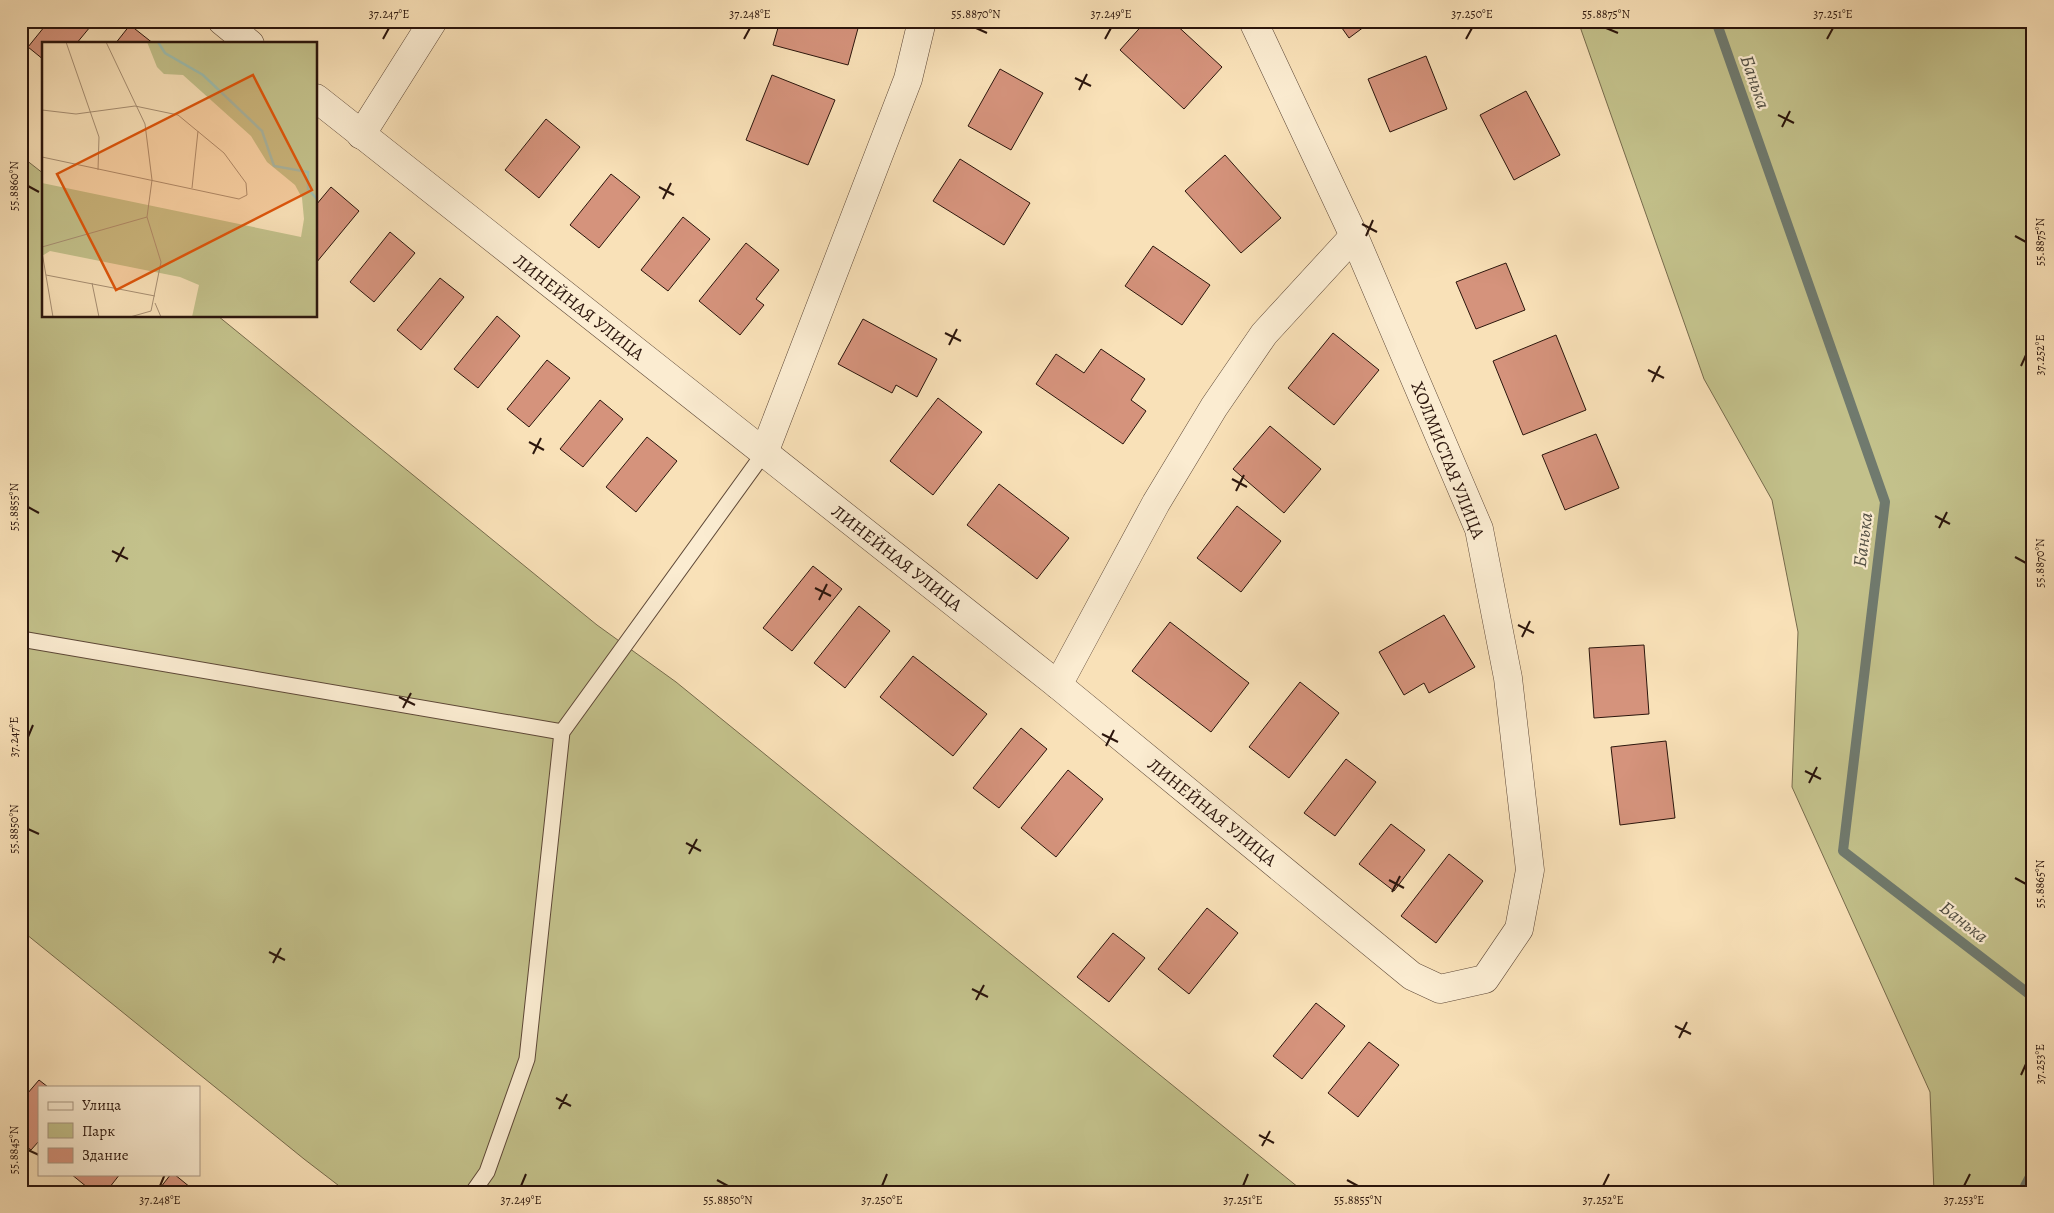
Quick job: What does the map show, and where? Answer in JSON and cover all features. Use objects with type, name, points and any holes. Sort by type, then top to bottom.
[{"type":"street","points":[[222,21],[248,42]]},
{"type":"street","points":[[361,134],[432,21]]},
{"type":"street","points":[[764,453],[908,80],[922,21]]},
{"type":"street","name":"ХОЛМИСТАЯ УЛИЦА","points":[[1253,21],[1354,236],[1480,529],[1508,678],[1530,870],[1519,930],[1485,978]]},
{"type":"street","name":"ЛИНЕЙНАЯ УЛИЦА","points":[[318,100],[1058,685],[1412,976],[1440,989],[1485,978]]},
{"type":"street","points":[[1058,685],[1156,503],[1214,407],[1264,334],[1354,236]]},
{"type":"lane","points":[[472,1192],[487,1172],[528,1059],[562,732],[764,453]]},
{"type":"lane","points":[[21,639],[562,732]]},
{"type":"green space","points":[[1578,21],[2033,21],[2033,1192],[1934,1192],[1930,1092],[1792,787],[1798,632],[1772,500],[1704,379]]},
{"type":"green space","points":[[21,156],[42,172],[42,318],[220,318],[597,625],[676,682],[1304,1192],[347,1192],[21,930]]},
{"type":"building","points":[[49,21],[95,21],[78,42],[42,42],[42,58],[28,47]]},
{"type":"building","points":[[780,21],[860,21],[848,65],[773,45]]},
{"type":"building","points":[[1146,21],[1172,21],[1222,67],[1184,109],[1120,50]]},
{"type":"building","points":[[1337,21],[1372,21],[1349,38]]},
{"type":"building","points":[[130,25],[151,42],[117,42]]},
{"type":"building","points":[[1426,56],[1447,109],[1390,132],[1368,79]]},
{"type":"building","points":[[1000,69],[1043,93],[1011,150],[968,126]]},
{"type":"building","points":[[772,75],[835,100],[808,165],[746,140]]},
{"type":"building","points":[[1526,91],[1560,155],[1514,180],[1480,115]]},
{"type":"building","points":[[546,119],[580,147],[539,198],[505,170]]},
{"type":"building","points":[[1225,155],[1281,218],[1241,253],[1185,191]]},
{"type":"building","points":[[960,159],[1030,203],[1004,245],[933,201]]},
{"type":"building","points":[[611,174],[640,197],[599,248],[570,225]]},
{"type":"building","points":[[331,187],[359,211],[318,261],[318,203]]},
{"type":"building","points":[[683,217],[710,239],[668,291],[641,270]]},
{"type":"building","points":[[390,232],[415,253],[374,302],[350,282]]},
{"type":"building","points":[[746,243],[779,270],[756,299],[764,305],[740,335],[699,301]]},
{"type":"building","points":[[1153,246],[1210,285],[1182,325],[1125,286]]},
{"type":"building","points":[[1506,263],[1525,310],[1476,329],[1456,282]]},
{"type":"building","points":[[440,278],[464,297],[421,350],[397,330]]},
{"type":"building","points":[[497,316],[520,336],[478,388],[454,369]]},
{"type":"building","points":[[863,319],[937,359],[917,397],[896,385],[892,393],[838,364]]},
{"type":"building","points":[[1333,333],[1379,370],[1334,425],[1288,388]]},
{"type":"building","points":[[1556,335],[1586,410],[1523,435],[1493,361]]},
{"type":"building","points":[[1101,349],[1145,379],[1131,400],[1146,411],[1123,444],[1036,384],[1056,354],[1084,373]]},
{"type":"building","points":[[547,360],[570,378],[529,427],[507,409]]},
{"type":"building","points":[[938,398],[982,432],[933,495],[890,461]]},
{"type":"building","points":[[600,400],[623,419],[583,467],[560,449]]},
{"type":"building","points":[[1270,426],[1321,469],[1284,513],[1233,469]]},
{"type":"building","points":[[1596,434],[1619,488],[1565,510],[1542,455]]},
{"type":"building","points":[[647,437],[677,461],[636,512],[606,487]]},
{"type":"building","points":[[999,484],[1069,538],[1037,579],[967,525]]},
{"type":"building","points":[[1237,506],[1281,541],[1241,592],[1197,558]]},
{"type":"building","points":[[813,566],[842,589],[792,651],[763,628]]},
{"type":"building","points":[[859,606],[890,631],[845,688],[814,663]]},
{"type":"building","points":[[1444,615],[1475,667],[1429,693],[1424,683],[1404,695],[1379,652]]},
{"type":"building","points":[[1170,622],[1249,683],[1211,732],[1132,671]]},
{"type":"building","points":[[1644,645],[1649,714],[1594,718],[1589,648]]},
{"type":"building","points":[[913,656],[987,714],[953,756],[880,697]]},
{"type":"building","points":[[1300,682],[1339,713],[1289,778],[1249,747]]},
{"type":"building","points":[[1021,728],[1047,749],[999,808],[973,788]]},
{"type":"building","points":[[1666,741],[1675,818],[1620,825],[1611,747]]},
{"type":"building","points":[[1346,759],[1376,782],[1335,836],[1304,813]]},
{"type":"building","points":[[1068,770],[1103,799],[1056,857],[1021,828]]},
{"type":"building","points":[[1391,824],[1425,850],[1394,891],[1359,864]]},
{"type":"building","points":[[1449,854],[1483,881],[1436,943],[1401,916]]},
{"type":"building","points":[[1207,908],[1238,933],[1189,994],[1158,969]]},
{"type":"building","points":[[1113,933],[1145,958],[1109,1002],[1077,977]]},
{"type":"building","points":[[1316,1003],[1345,1026],[1302,1079],[1273,1056]]},
{"type":"building","points":[[1369,1042],[1399,1065],[1358,1117],[1328,1093]]},
{"type":"building","points":[[39,1080],[47,1086],[38,1086],[38,1142],[31,1150],[21,1142],[21,1101]]},
{"type":"building","points":[[73,1176],[118,1176],[106,1192],[93,1192]]},
{"type":"building","points":[[169,1176],[176,1176],[196,1192],[157,1192]]},
{"type":"waterway","name":"Банька","points":[[1716,21],[1885,502],[1843,851],[2033,997]]},
{"type":"waterway","name":"Банька","points":[[2026,1192],[2025,1186],[2033,1171]]}]
